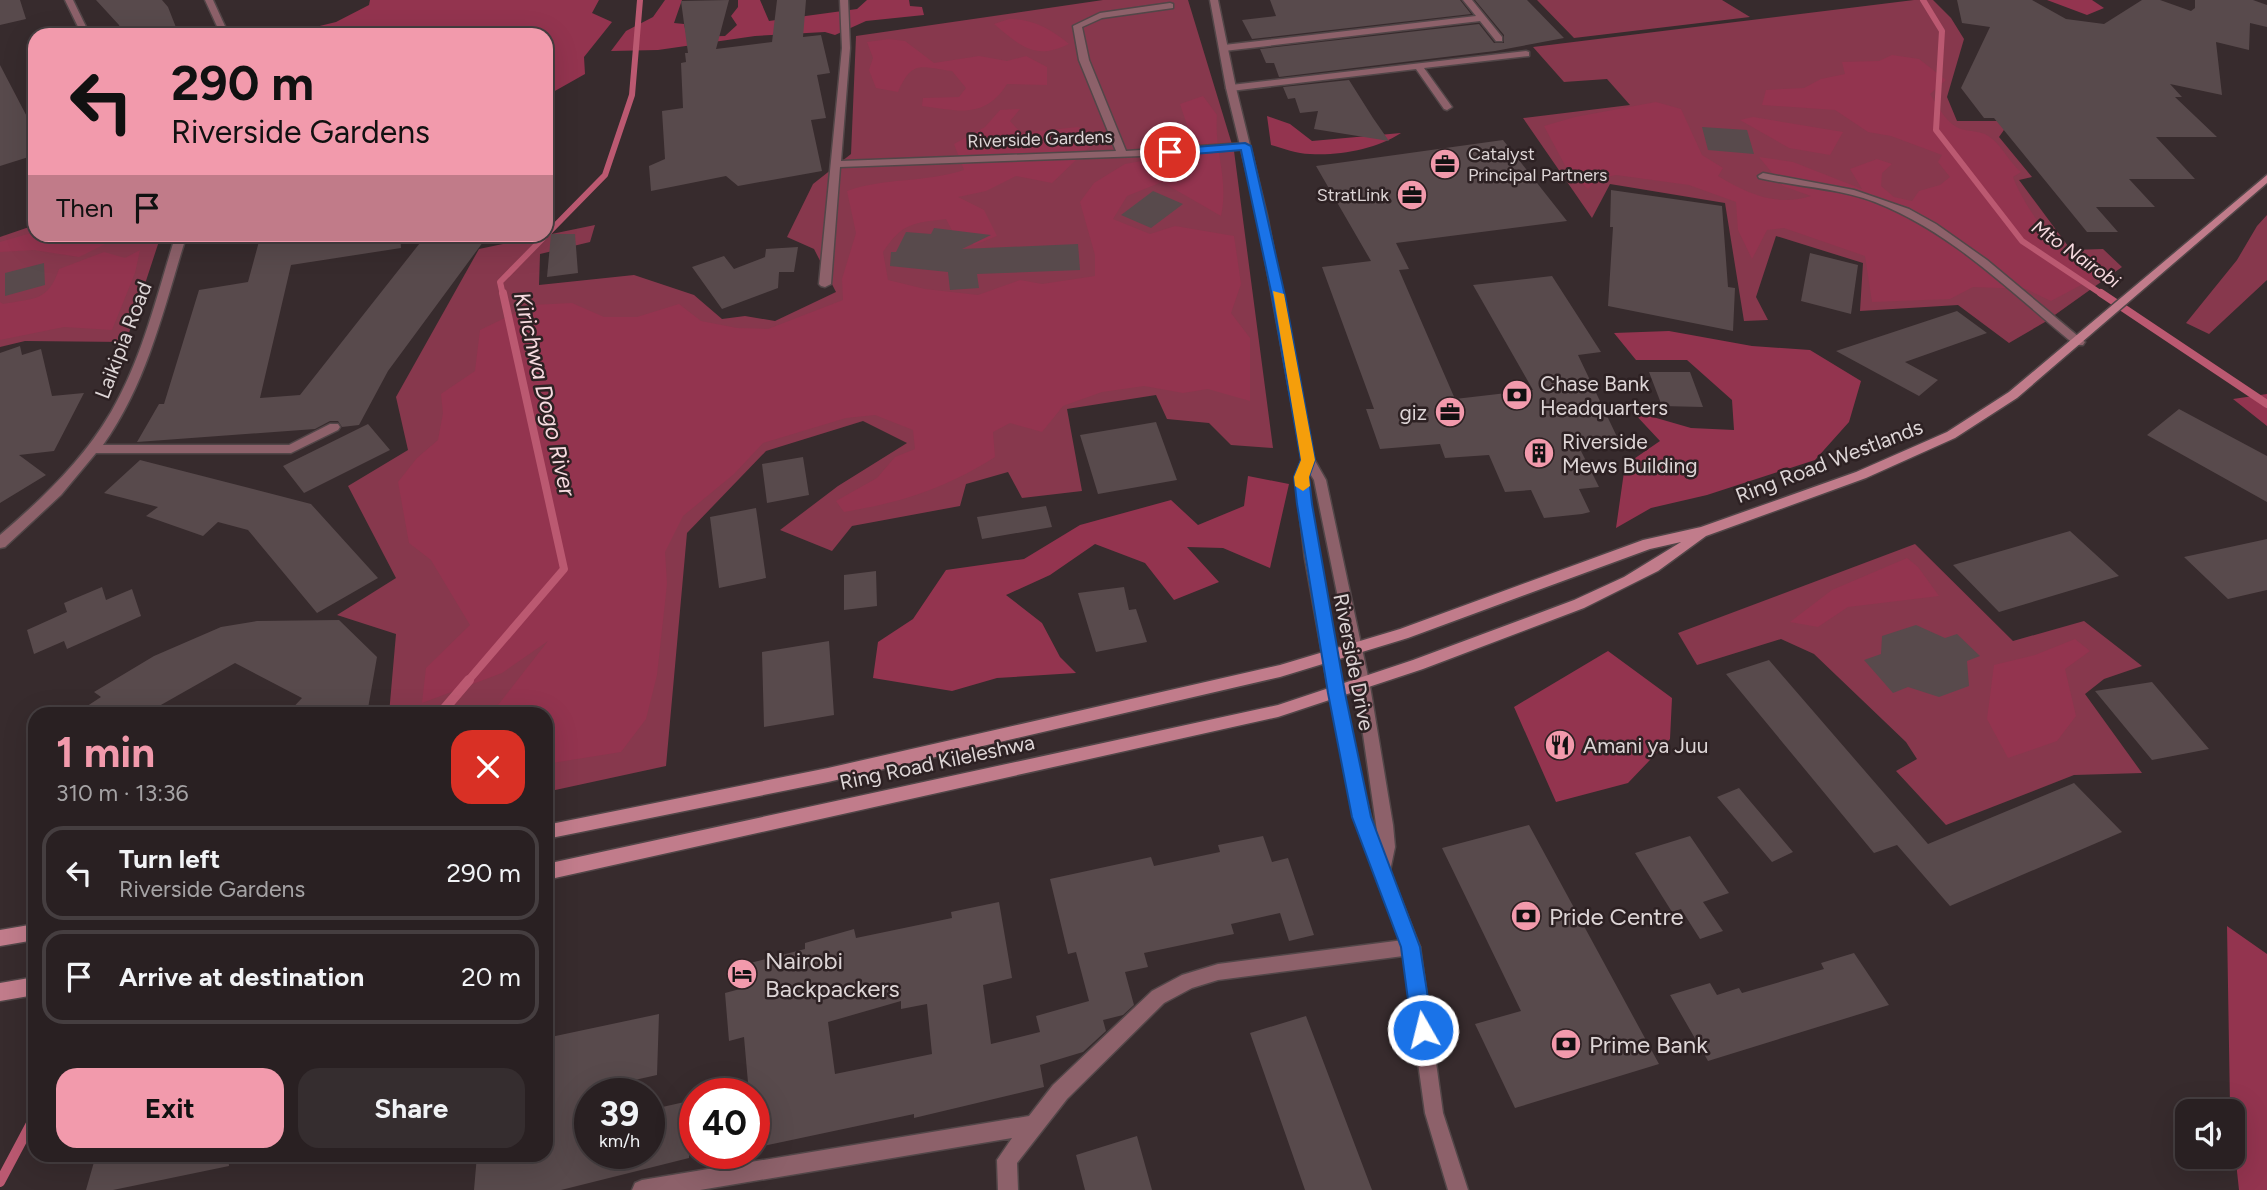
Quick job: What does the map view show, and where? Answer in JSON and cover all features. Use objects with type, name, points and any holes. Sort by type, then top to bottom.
[{"type":"main road","name":"Ring Road Westlands","points":[[1356,649],[1648,544],[1703,532],[1861,475],[1951,435],[2006,400],[2079,342],[2135,290],[2267,178]]},
{"type":"main road","name":"Ring Road Westlands","points":[[1336,693],[1363,686],[1602,596],[1666,562],[1703,532]]},
{"type":"main road","name":"Ring Road Kileleshwa","points":[[553,831],[841,772],[1356,649]]},
{"type":"main road","name":"Ring Road Kileleshwa","points":[[553,870],[1278,711],[1336,693]]},
{"type":"main road","points":[[0,938],[28,933]]},
{"type":"main road","points":[[0,992],[28,987]]},
{"type":"street","points":[[69,0],[83,28]]},
{"type":"street","points":[[209,0],[222,28]]},
{"type":"street","points":[[825,284],[846,48],[844,0]]},
{"type":"street","name":"Riverside Drive","points":[[1214,0],[1278,296],[1308,460],[1320,480],[1356,649],[1386,836],[1383,869]]},
{"type":"street","points":[[1467,0],[1499,39]]},
{"type":"street","points":[[1122,154],[1084,60],[1077,26],[1100,16],[1170,6]]},
{"type":"street","points":[[1224,48],[1482,18]]},
{"type":"street","points":[[1231,88],[1526,54]]},
{"type":"street","points":[[1418,66],[1447,107]]},
{"type":"street","name":"Riverside Gardens","points":[[835,164],[1122,154],[1245,146]]},
{"type":"street","points":[[1763,176],[1862,195],[1917,217],[1946,235],[2079,342]]},
{"type":"street","name":"Laikipia Road","points":[[0,543],[62,488],[92,449],[130,388],[179,242]]},
{"type":"street","points":[[92,449],[290,449],[334,427]]},
{"type":"street","name":"Riverside Drive","points":[[1308,460],[1301,477],[1336,693],[1362,817],[1411,947],[1434,1113],[1458,1190]]},
{"type":"street","points":[[1008,1190],[1007,1160],[1032,1125],[1060,1092],[1158,997],[1188,981],[1218,972],[1411,947]]},
{"type":"street","points":[[642,1190],[1032,1125]]},
{"type":"shaded area","points":[[370,0],[599,0],[592,13],[612,22],[584,57],[585,74],[553,92],[553,28],[312,28],[336,22],[369,5]]},
{"type":"shaded area","points":[[665,0],[682,0],[674,23],[684,24],[687,37],[725,36],[737,25],[731,16],[738,7],[738,0],[760,0],[769,21],[857,9],[867,0],[909,0],[910,6],[922,7],[924,15],[866,21],[835,35],[825,32],[755,36],[658,50],[611,51],[626,31],[653,17]]},
{"type":"shaded area","points":[[1103,0],[1188,0],[1234,151],[1273,448],[1231,445],[1209,423],[1167,419],[1156,395],[1067,409],[1082,491],[1022,498],[1008,472],[966,484],[960,506],[852,526],[832,551],[780,530],[838,486],[907,443],[863,421],[766,451],[687,533],[666,766],[553,790],[553,707],[390,707],[396,634],[337,615],[396,578],[348,486],[408,450],[396,397],[479,249],[513,242],[553,242],[553,234],[595,225],[590,242],[540,254],[539,285],[634,275],[694,295],[722,319],[745,316],[775,321],[836,292],[814,249],[787,237],[813,184],[851,154],[856,36]]},
{"type":"shaded area","points":[[1537,0],[1722,0],[1750,17],[1574,38]]},
{"type":"shaded area","points":[[1914,0],[1933,0],[1951,18],[1964,39],[1947,97],[1957,121],[1997,121],[2006,127],[1999,137],[2032,177],[2019,180],[2071,250],[2103,249],[2122,267],[2045,322],[2009,343],[1958,305],[1860,311],[1863,263],[1776,236],[1756,297],[1768,320],[1744,321],[1725,203],[1610,184],[1592,218],[1523,118],[1630,105],[1607,79],[1564,82],[1533,47]]},
{"type":"shaded area","points":[[2047,0],[2092,0],[2104,8],[2087,15]]},
{"type":"shaded area","points":[[1009,19],[1041,26],[1069,44],[1046,51],[1028,49],[994,24]]},
{"type":"shaded area","points":[[889,39],[905,41],[934,63],[979,56],[1007,61],[1026,56],[1047,67],[1047,85],[1007,84],[990,103],[970,110],[922,106],[923,98],[959,97],[966,88],[952,71],[925,67],[908,74],[898,92],[876,88],[869,70],[873,58],[867,42]]},
{"type":"shaded area","points":[[1892,55],[1919,59],[1946,80],[1930,94],[1944,116],[1959,128],[1985,134],[1995,141],[2021,172],[2013,177],[2043,229],[2067,252],[2094,255],[2103,267],[2098,276],[2051,301],[2026,289],[1973,287],[1950,299],[1872,302],[1865,256],[1784,228],[1767,230],[1752,259],[1738,230],[1736,202],[1689,185],[1616,175],[1597,179],[1588,189],[1568,171],[1544,126],[1575,117],[1656,102],[1681,109],[1702,155],[1723,168],[1718,176],[1752,193],[1786,200],[1811,196],[1783,186],[1759,157],[1793,162],[1862,189],[1850,169],[1877,159],[1892,164],[1882,173],[1881,186],[1894,197],[1912,201],[1919,191],[1940,185],[1950,177],[1938,162],[1942,155],[1891,136],[1868,132],[1835,110],[1762,105],[1766,90],[1804,88],[1821,79],[1845,74],[1842,62],[1879,61]]},
{"type":"shaded area","points":[[1203,96],[1217,115],[1217,141],[1223,189],[1221,216],[1162,182],[1127,196],[1113,219],[1150,234],[1175,226],[1234,236],[1241,284],[1231,313],[1250,338],[1250,401],[1208,389],[1183,393],[1144,386],[1102,392],[1063,406],[1042,432],[1010,423],[993,432],[995,457],[958,478],[904,499],[844,512],[836,501],[877,478],[895,457],[915,449],[913,430],[875,415],[846,418],[763,443],[734,474],[683,516],[665,552],[667,584],[657,675],[646,719],[621,752],[553,763],[553,707],[496,707],[548,641],[502,673],[422,703],[426,668],[470,625],[431,560],[409,543],[398,482],[417,458],[438,440],[443,413],[441,394],[475,371],[480,330],[532,305],[572,303],[604,317],[637,317],[679,304],[701,321],[737,328],[768,329],[843,300],[842,279],[856,233],[847,191],[964,170],[954,144],[985,127],[1000,110],[1020,109],[1010,121],[1021,133],[1078,127],[1100,137],[1052,183],[1016,176],[986,191],[958,197],[984,210],[997,236],[974,245],[955,236],[946,219],[909,226],[903,230],[883,252],[888,280],[925,289],[978,295],[1020,280],[1042,284],[1095,276],[1095,255],[1080,202],[1094,183],[1125,164],[1147,160],[1170,141],[1189,131],[1180,104]]},
{"type":"shaded area","points":[[1267,116],[1290,124],[1312,141],[1401,133],[1381,143],[1357,150],[1333,154],[1305,154],[1271,145]]},
{"type":"shaded area","points":[[1753,117],[1843,132],[1830,155],[1789,148],[1740,120]]},
{"type":"shaded area","points":[[2267,215],[2267,280],[2209,334],[2186,323],[2237,260],[2257,226]]},
{"type":"shaded area","points":[[28,227],[28,242],[159,242],[126,342],[25,341],[0,347],[0,237]]},
{"type":"shaded area","points":[[28,234],[28,242],[109,242],[79,257],[34,250],[0,252],[0,242]]},
{"type":"shaded area","points":[[140,250],[135,273],[112,330],[64,327],[0,340],[0,302],[3,304],[38,297],[50,288],[59,269],[104,252],[125,258]]},
{"type":"shaded area","points":[[1669,331],[1752,346],[1810,350],[1861,381],[1849,422],[1815,460],[1707,495],[1651,508],[1616,528],[1625,465],[1660,441],[1632,411],[1691,428],[1734,430],[1732,400],[1687,360],[1636,360],[1614,333]]},
{"type":"shaded area","points":[[2267,394],[2267,426],[2233,399]]},
{"type":"shaded area","points":[[1248,476],[1289,484],[1270,568],[1223,548],[1187,547],[1219,582],[1174,600],[1145,563],[1095,544],[1050,575],[1006,595],[1042,623],[1060,657],[1076,673],[997,678],[952,691],[873,678],[878,642],[913,619],[946,570],[1024,559],[1080,525],[1171,500],[1198,525],[1244,506]]},
{"type":"shaded area","points":[[1915,544],[2013,641],[2084,621],[2142,666],[2104,679],[2085,694],[2142,773],[2074,775],[1946,825],[1896,771],[1917,759],[1906,742],[1814,654],[1781,639],[1697,665],[1678,633]]},
{"type":"shaded area","points":[[1907,558],[1918,567],[1939,596],[1848,607],[1818,627],[1790,622],[1832,590]]},
{"type":"shaded area","points":[[2075,639],[2090,651],[2065,669],[2076,716],[2057,741],[2008,758],[1987,719],[1994,665],[2035,655]]},
{"type":"shaded area","points":[[1608,651],[1672,698],[1670,739],[1628,783],[1556,802],[1514,707]]},
{"type":"shaded area","points":[[2227,926],[2267,954],[2267,1190],[2239,1190],[2237,1169],[2245,1169],[2245,1099],[2230,1099]]},
{"type":"building","points":[[0,0],[20,0],[26,19],[0,25]]},
{"type":"building","points":[[96,0],[162,0],[168,7],[176,28],[120,28]]},
{"type":"building","points":[[729,0],[716,49],[772,42],[777,0],[806,0],[803,37],[821,35],[830,73],[817,75],[826,118],[811,120],[822,171],[738,186],[726,176],[651,191],[649,166],[665,159],[662,111],[683,108],[681,63],[686,62],[685,53],[688,53],[681,1]]},
{"type":"building","points":[[1270,0],[1460,0],[1471,14],[1252,39],[1242,20],[1276,16]]},
{"type":"building","points":[[1475,0],[1527,0],[1564,38],[1495,51],[1279,77],[1274,63],[1266,63],[1260,49],[1479,24],[1494,43],[1504,43],[1504,35]]},
{"type":"building","points":[[1957,0],[2032,0],[2066,19],[2104,24],[2142,0],[2160,0],[2191,11],[2195,8],[2195,0],[2253,0],[2267,5],[2267,27],[2250,23],[2249,50],[2216,42],[2222,95],[2170,84],[2182,97],[2175,97],[2217,137],[2156,137],[2195,179],[2129,179],[2155,207],[2096,207],[2118,232],[2087,232],[1994,118],[1984,118],[1961,88],[1990,27],[1962,23]]},
{"type":"building","points":[[0,65],[28,119],[28,157],[0,166]]},
{"type":"building","points":[[1349,80],[1389,141],[1314,129],[1318,111],[1300,113],[1295,98],[1288,99],[1283,87]]},
{"type":"building","points":[[1702,127],[1747,130],[1754,154],[1708,150]]},
{"type":"building","points":[[1503,140],[1567,221],[1396,243],[1409,269],[1399,270],[1455,399],[1533,390],[1473,285],[1552,276],[1601,352],[1578,355],[1619,441],[1577,443],[1599,487],[1579,489],[1590,512],[1582,514],[1544,518],[1531,490],[1505,492],[1489,455],[1445,458],[1440,444],[1380,449],[1366,409],[1374,409],[1322,267],[1371,261],[1316,166]]},
{"type":"building","points":[[1611,190],[1722,206],[1728,287],[1735,288],[1733,331],[1608,306],[1613,227],[1610,227]]},
{"type":"building","points":[[1153,191],[1183,204],[1151,228],[1121,215]]},
{"type":"building","points":[[934,228],[991,235],[962,249],[1078,244],[1080,270],[977,274],[979,288],[950,290],[948,272],[890,266],[891,252],[896,252],[906,232],[931,234]]},
{"type":"building","points":[[553,234],[575,234],[578,273],[547,277]]},
{"type":"building","points":[[259,242],[401,242],[401,248],[291,265],[260,398],[300,395],[421,242],[483,242],[388,371],[359,425],[342,427],[338,421],[330,421],[315,429],[137,442],[159,404],[164,404],[199,290],[248,282]]},
{"type":"building","points":[[798,247],[794,272],[779,272],[778,288],[722,309],[692,267],[724,256],[734,269],[765,257],[766,249]]},
{"type":"building","points":[[1810,253],[1858,265],[1851,314],[1801,301]]},
{"type":"building","points":[[44,263],[45,285],[5,296],[5,273]]},
{"type":"building","points":[[1957,311],[1987,333],[1905,362],[1938,380],[1919,396],[1836,351]]},
{"type":"building","points":[[20,346],[22,355],[41,349],[52,396],[84,393],[54,451],[19,455],[46,475],[0,503],[0,353]]},
{"type":"building","points":[[1649,372],[1690,372],[1703,407],[1662,406]]},
{"type":"building","points":[[2179,409],[2267,456],[2267,502],[2147,435]]},
{"type":"building","points":[[1156,422],[1177,480],[1098,494],[1080,435]]},
{"type":"building","points":[[368,424],[390,450],[304,493],[283,466]]},
{"type":"building","points":[[803,457],[809,495],[767,503],[762,464]]},
{"type":"building","points":[[140,460],[311,504],[378,578],[317,613],[248,530],[218,522],[203,536],[146,516],[158,507],[104,493]]},
{"type":"building","points":[[1046,506],[1052,527],[982,539],[977,517]]},
{"type":"building","points":[[756,508],[766,578],[719,588],[710,517]]},
{"type":"building","points":[[2070,531],[2119,576],[1999,612],[1953,565]]},
{"type":"building","points":[[2267,539],[2267,590],[2228,599],[2184,557]]},
{"type":"building","points":[[876,571],[877,606],[844,610],[844,575]]},
{"type":"building","points":[[102,587],[106,600],[132,589],[141,616],[67,649],[64,641],[34,654],[27,630],[67,612],[64,603]]},
{"type":"building","points":[[1124,587],[1129,610],[1136,609],[1147,642],[1096,652],[1078,593]]},
{"type":"building","points":[[339,620],[377,657],[368,707],[294,707],[302,698],[235,663],[157,707],[86,707],[101,697],[94,692],[154,656],[221,627],[257,621]]},
{"type":"building","points":[[1916,625],[1945,638],[1957,634],[1980,656],[1967,661],[1969,686],[1939,697],[1908,687],[1893,693],[1864,660],[1881,654],[1882,636]]},
{"type":"building","points":[[829,641],[834,715],[764,727],[762,652]]},
{"type":"building","points":[[1769,660],[1928,844],[2074,783],[2122,832],[1950,906],[1897,845],[1874,853],[1726,674]]},
{"type":"building","points":[[2152,682],[2209,749],[2152,760],[2095,691]]},
{"type":"building","points":[[1739,788],[1793,852],[1772,862],[1717,797]]},
{"type":"building","points":[[1529,825],[1659,1064],[1515,1108],[1475,1024],[1521,1011],[1442,848]]},
{"type":"building","points":[[1263,836],[1272,862],[1288,858],[1314,935],[1289,941],[1280,913],[1231,924],[1234,934],[1144,953],[1148,967],[1125,972],[1134,1005],[1123,1015],[1103,1020],[1106,1031],[1083,1052],[1040,1065],[1044,1087],[914,1118],[914,1114],[770,1145],[770,1078],[748,1078],[744,1037],[729,1041],[725,993],[740,989],[738,966],[805,949],[805,943],[854,929],[856,938],[952,918],[951,912],[999,902],[1012,978],[983,985],[991,1044],[1040,1032],[1036,1016],[1089,1001],[1076,952],[1068,954],[1050,879],[1151,857],[1154,866],[1220,852],[1218,845]],"holes":[[[901,1001],[901,1009],[927,1004],[932,1054],[835,1074],[828,1022]]]},
{"type":"building","points":[[1690,836],[1729,893],[1703,902],[1723,931],[1700,939],[1681,909],[1672,912],[1635,853]]},
{"type":"building","points":[[1854,953],[1889,1005],[1708,1061],[1670,995],[1710,983],[1717,995],[1739,988],[1742,993],[1824,969],[1821,963]]},
{"type":"building","points":[[659,1014],[657,1075],[644,1078],[574,1078],[574,1169],[645,1169],[561,1190],[474,1190],[476,1162],[553,1162],[553,1037]]},
{"type":"building","points":[[1306,1016],[1372,1190],[1305,1190],[1250,1033]]},
{"type":"building","points":[[679,1103],[679,1160],[665,1164],[665,1106]]},
{"type":"building","points":[[1137,1136],[1152,1190],[1085,1190],[1076,1155]]},
{"type":"building","points":[[94,1162],[229,1162],[229,1166],[113,1190],[86,1190]]},
{"type":"waterway","name":"Kirichwa Dogo River","points":[[553,228],[605,175],[632,95],[640,0]]},
{"type":"waterway","name":"Mto Nairobi","points":[[1923,0],[1942,31],[1936,130],[2022,241],[2103,295]]},
{"type":"waterway","name":"Kirichwa Dogo River","points":[[503,295],[500,282],[539,242]]},
{"type":"waterway","name":"Kirichwa Dogo River","points":[[467,682],[564,569],[503,293]]},
{"type":"waterway","name":"Mto Nairobi","points":[[2101,293],[2267,404]]},
{"type":"waterway","name":"Kirichwa Dogo River","points":[[446,707],[469,680]]},
{"type":"waterway","name":"Kirichwa Dogo River","points":[[0,1182],[28,1129]]},
{"type":"slow traffic","points":[[1278,294],[1308,460],[1301,477],[1303,486]]},
{"type":"place","name":"Catalyst Principal Partners","points":[[1445,164]]},
{"type":"place","name":"StratLink","points":[[1412,195]]},
{"type":"place","name":"Chase Bank Headquarters","points":[[1517,395]]},
{"type":"place","name":"giz","points":[[1450,412]]},
{"type":"place","name":"Riverside Mews Building","points":[[1539,453]]},
{"type":"place","name":"Amani ya Juu","points":[[1560,745]]},
{"type":"place","name":"Pride Centre","points":[[1526,916]]},
{"type":"place","name":"Nairobi Backpackers","points":[[742,974]]},
{"type":"place","name":"Prime Bank","points":[[1566,1044]]},
{"type":"route","points":[[1170,152],[1245,146],[1262,215],[1308,460],[1301,477],[1312,559],[1336,693],[1362,817],[1411,947],[1423,1030]]}]
